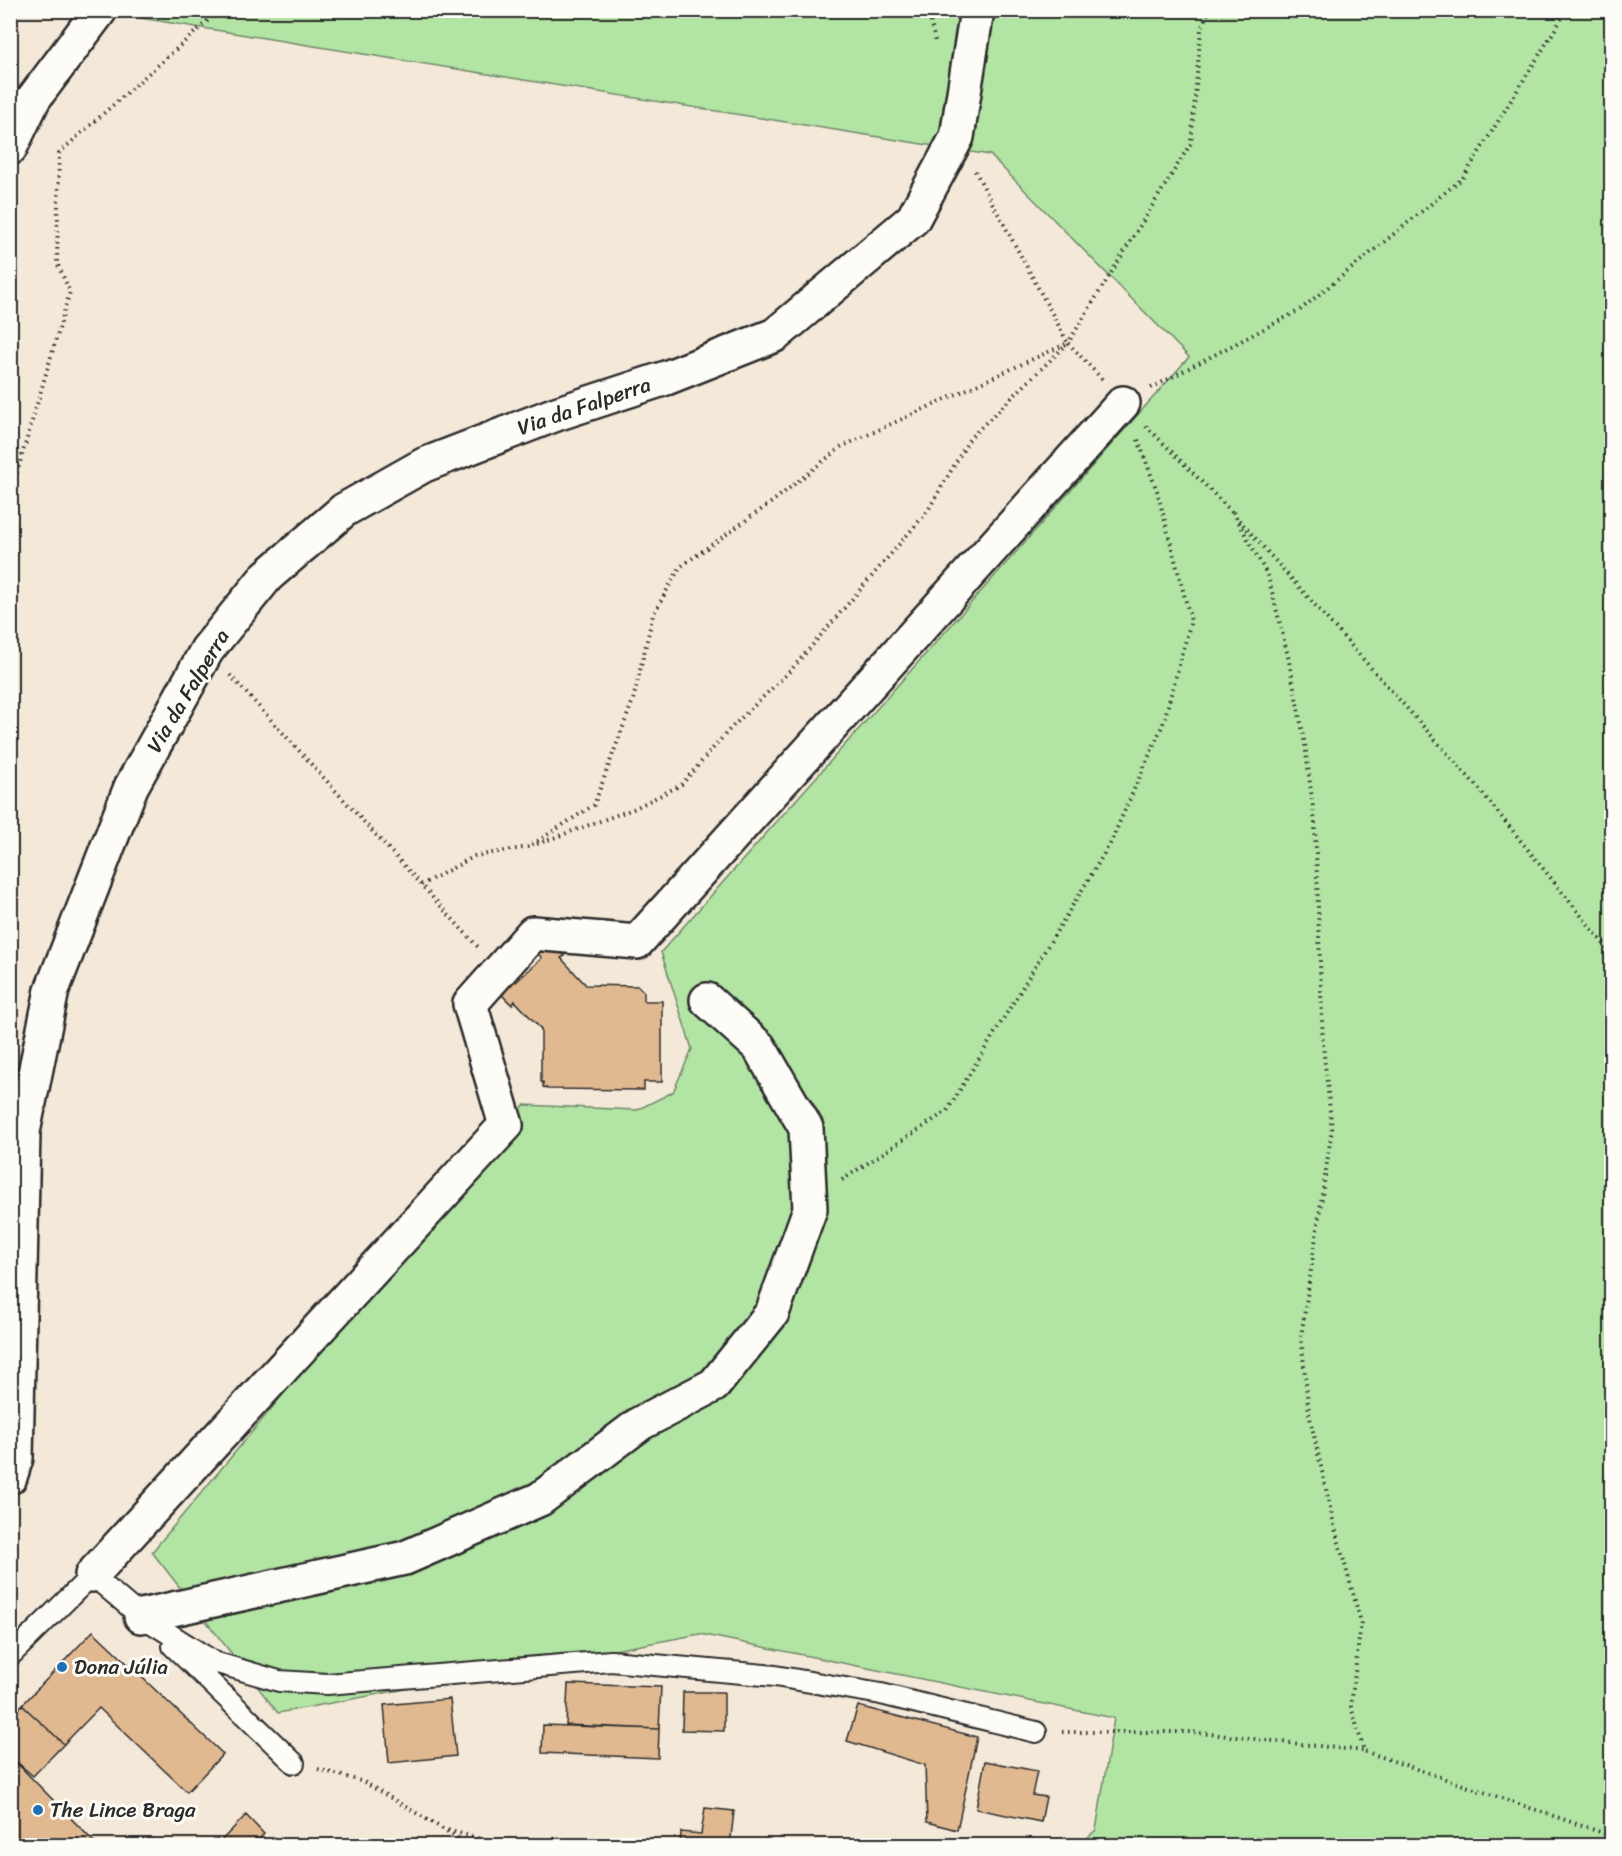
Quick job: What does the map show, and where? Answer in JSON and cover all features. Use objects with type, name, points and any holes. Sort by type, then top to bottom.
[{"type":"street","points":[[10,148],[34,98],[100,10]]},
{"type":"street","name":"Via da Falperra","points":[[10,1477],[17,1447],[22,1132],[52,990],[131,787],[207,651],[275,568],[344,510],[424,465],[556,414],[666,378],[775,335],[913,219],[957,137],[977,10]]},
{"type":"street","points":[[92,1575],[506,1125],[470,1004],[533,933],[637,942],[1124,403]]},
{"type":"street","points":[[141,1616],[405,1558],[540,1499],[641,1423],[714,1385],[772,1313],[810,1209],[810,1200],[806,1128],[759,1047],[706,1000]]},
{"type":"lane","points":[[10,1656],[92,1575],[141,1616],[294,1763]]},
{"type":"lane","points":[[141,1616],[214,1662],[279,1681],[327,1683],[611,1661],[775,1676],[881,1694],[1036,1732]]},
{"type":"path","points":[[10,496],[70,292],[57,263],[59,153],[220,10]]},
{"type":"path","points":[[928,10],[938,57]]},
{"type":"path","points":[[422,885],[475,856],[528,847],[633,809],[681,785],[730,729],[791,670],[927,512],[970,438],[1068,343],[1191,143],[1201,29],[1209,10]]},
{"type":"path","points":[[1124,403],[1300,310],[1463,178],[1567,10]]},
{"type":"path","points":[[957,137],[1068,343],[1233,513],[1479,789],[1611,954]]},
{"type":"path","points":[[528,847],[594,805],[633,700],[653,615],[680,567],[772,502],[841,447],[1068,343]]},
{"type":"path","points":[[810,1200],[890,1151],[947,1111],[1110,844],[1162,724],[1191,621],[1157,491],[1124,403]]},
{"type":"path","points":[[1233,513],[1268,576],[1288,656],[1305,744],[1315,823],[1323,1046],[1332,1129],[1302,1337],[1310,1413],[1334,1525],[1361,1622],[1351,1706],[1364,1751]]},
{"type":"path","points":[[207,651],[500,971]]},
{"type":"path","points":[[1036,1732],[1191,1732],[1364,1751],[1611,1836]]},
{"type":"path","points":[[294,1763],[364,1782],[444,1829],[465,1845]]},
{"type":"path","points":[[444,1829],[505,1845]]},
{"type":"green space","points":[[97,11],[1611,11],[1611,1845],[1079,1845],[1096,1830],[1114,1718],[700,1634],[278,1713],[152,1552],[524,1105],[637,1110],[673,1092],[692,1049],[661,952],[1189,357],[990,155]]},
{"type":"building","points":[[552,942],[565,956],[561,958],[586,985],[638,986],[644,992],[644,1001],[662,1001],[662,1082],[644,1082],[644,1090],[548,1089],[543,1087],[543,1082],[541,1082],[541,1029],[515,1001],[512,1005],[498,991],[512,978],[516,982],[542,958],[538,954]]},
{"type":"building","points":[[93,1631],[223,1754],[187,1792],[99,1708],[64,1744],[22,1705]]},
{"type":"building","points":[[568,1684],[661,1687],[659,1729],[566,1725]]},
{"type":"building","points":[[683,1692],[724,1692],[724,1731],[682,1730]]},
{"type":"building","points":[[450,1699],[456,1756],[389,1763],[384,1705]]},
{"type":"building","points":[[22,1705],[64,1744],[33,1776],[10,1756],[10,1717]]},
{"type":"building","points":[[858,1706],[977,1737],[957,1830],[927,1822],[925,1765],[847,1741]]},
{"type":"building","points":[[543,1725],[659,1729],[658,1758],[542,1753]]},
{"type":"building","name":"The Lince Braga","points":[[10,1756],[96,1844],[95,1846],[10,1846]]},
{"type":"building","points":[[985,1761],[1037,1771],[1032,1795],[1046,1797],[1041,1822],[976,1809]]},
{"type":"building","points":[[705,1808],[734,1811],[730,1846],[680,1846],[681,1832],[701,1834]]},
{"type":"building","points":[[246,1815],[264,1834],[252,1846],[216,1846]]},
{"type":"place","name":"Dona Júlia","points":[[62,1667]]},
{"type":"place","name":"The Lince Braga","points":[[38,1810]]}]
